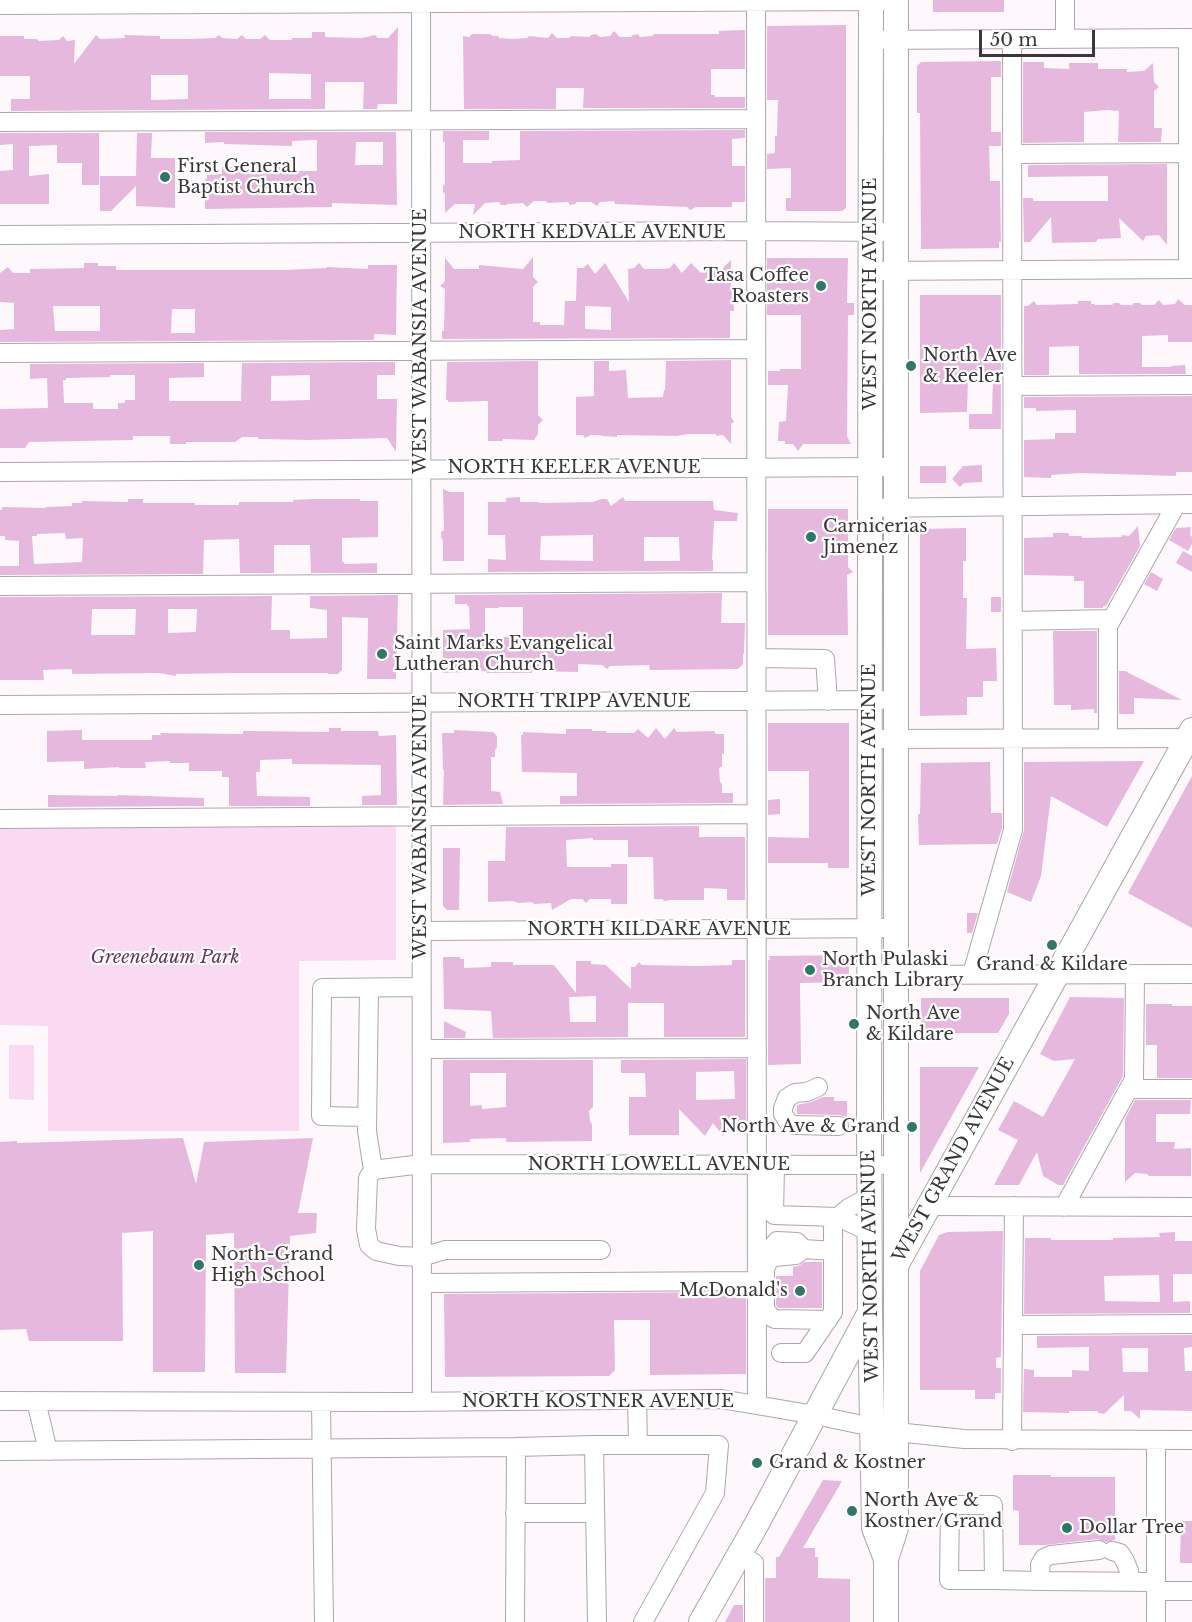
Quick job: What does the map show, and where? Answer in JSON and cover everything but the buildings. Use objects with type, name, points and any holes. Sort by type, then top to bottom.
[{"type":"main road","name":"WEST NORTH AVENUE","points":[[871,1],[870,1311],[884,1430]]},
{"type":"main road","name":"WEST NORTH AVENUE","points":[[886,1622],[886,1558],[874,1528],[897,1264],[896,1]]},
{"type":"main road","name":"WEST GRAND AVENUE","points":[[700,1622],[746,1558],[755,1527],[870,1311],[1191,735]]},
{"type":"street","points":[[1065,0],[1065,39]]},
{"type":"street","points":[[0,5],[421,1],[896,1]]},
{"type":"street","name":"WEST WABANSIA AVENUE","points":[[421,1],[422,1402]]},
{"type":"street","points":[[756,1],[757,1404]]},
{"type":"street","points":[[871,40],[1190,38],[1190,270],[871,271]]},
{"type":"street","points":[[972,974],[1013,830],[1012,39]]},
{"type":"street","points":[[0,122],[756,119]]},
{"type":"street","points":[[1012,154],[1190,153]]},
{"type":"street","name":"NORTH KEDVALE AVENUE","points":[[0,235],[896,232]]},
{"type":"street","points":[[0,353],[756,349]]},
{"type":"street","points":[[1012,386],[1192,385]]},
{"type":"street","name":"NORTH KEELER AVENUE","points":[[0,472],[896,467]]},
{"type":"street","points":[[871,508],[1184,505]]},
{"type":"street","points":[[1108,738],[1108,626],[1184,505]]},
{"type":"street","points":[[0,586],[756,582]]},
{"type":"street","points":[[1012,621],[1112,619]]},
{"type":"street","points":[[757,658],[825,659],[828,701]]},
{"type":"street","name":"NORTH TRIPP AVENUE","points":[[0,705],[896,700]]},
{"type":"street","points":[[871,740],[1191,735]]},
{"type":"street","points":[[0,819],[756,814]]},
{"type":"street","name":"NORTH KILDARE AVENUE","points":[[421,931],[896,928]]},
{"type":"street","points":[[869,975],[1135,974],[1189,969]]},
{"type":"street","points":[[1064,1207],[1134,1079],[1135,974]]},
{"type":"street","points":[[367,1118],[321,1116],[322,988],[421,987]]},
{"type":"street","points":[[369,988],[367,1118],[368,1141],[374,1170],[368,1178],[367,1186],[366,1229],[369,1245],[376,1251],[399,1256],[422,1257],[445,1250],[601,1250]]},
{"type":"street","points":[[422,1049],[757,1048]]},
{"type":"street","points":[[818,1087],[807,1092],[795,1093],[787,1098],[783,1114],[788,1122],[794,1125],[839,1126]]},
{"type":"street","points":[[1129,1089],[1192,1089]]},
{"type":"street","name":"NORTH LOWELL AVENUE","points":[[374,1170],[422,1164],[896,1165]]},
{"type":"street","points":[[775,1165],[774,1215],[835,1217],[870,1232]]},
{"type":"street","points":[[835,1217],[869,1197]]},
{"type":"street","points":[[929,1206],[1192,1207]]},
{"type":"street","points":[[1012,1441],[1014,1206]]},
{"type":"street","points":[[782,1353],[805,1353],[833,1312],[835,1217]]},
{"type":"street","points":[[828,1320],[775,1319],[768,1314],[765,1309],[765,1269],[771,1248],[777,1241],[790,1240],[797,1242],[804,1249],[833,1251]]},
{"type":"street","points":[[422,1283],[757,1281]]},
{"type":"street","points":[[1014,1325],[1192,1324]]},
{"type":"street","name":"NORTH KOSTNER AVENUE","points":[[0,1401],[422,1402],[722,1399],[884,1430],[964,1439],[1192,1440]]},
{"type":"street","points":[[637,1400],[638,1445]]},
{"type":"street","points":[[36,1401],[48,1451]]},
{"type":"street","points":[[321,1402],[324,1622]]},
{"type":"street","points":[[1156,1440],[1156,1622]]},
{"type":"street","points":[[594,1445],[597,1622]]},
{"type":"street","points":[[0,1451],[719,1445],[716,1493],[643,1622]]},
{"type":"street","points":[[515,1622],[516,1447]]},
{"type":"street","points":[[994,1580],[993,1505],[950,1505],[949,1580],[1130,1582],[1192,1592]]},
{"type":"street","points":[[515,1513],[595,1513]]},
{"type":"street","points":[[1041,1581],[1040,1565],[1044,1558],[1051,1555],[1105,1551],[1120,1553],[1129,1571],[1130,1582]]},
{"type":"street","points":[[746,1558],[754,1622]]},
{"type":"green space","name":"Greenebaum Park","points":[[396,823],[396,960],[299,961],[299,1131],[48,1131],[48,1026],[0,1025],[0,824]]},
{"type":"green space","points":[[9,1045],[34,1045],[34,1100],[9,1099]]},
{"type":"place","name":"First General Baptist Church","points":[[165,177]]},
{"type":"place","name":"Tasa Coffee Roasters","points":[[821,286]]},
{"type":"place","name":"North Ave & Keeler","points":[[911,366]]},
{"type":"place","name":"Carnicerias Jimenez","points":[[811,537]]},
{"type":"place","name":"Saint Marks Evangelical Lutheran Church","points":[[382,654]]},
{"type":"place","name":"Grand & Kildare","points":[[1052,945]]},
{"type":"place","name":"North Pulaski Branch Library","points":[[810,970]]},
{"type":"place","name":"North Ave & Kildare","points":[[854,1024]]},
{"type":"place","name":"North Ave & Grand","points":[[912,1127]]},
{"type":"place","name":"North-Grand High School","points":[[199,1265]]},
{"type":"place","name":"McDonald's","points":[[800,1291]]},
{"type":"place","name":"Grand & Kostner","points":[[757,1463]]},
{"type":"place","name":"North Ave & Kostner/Grand","points":[[852,1511]]},
{"type":"place","name":"Dollar Tree","points":[[1067,1528]]}]
